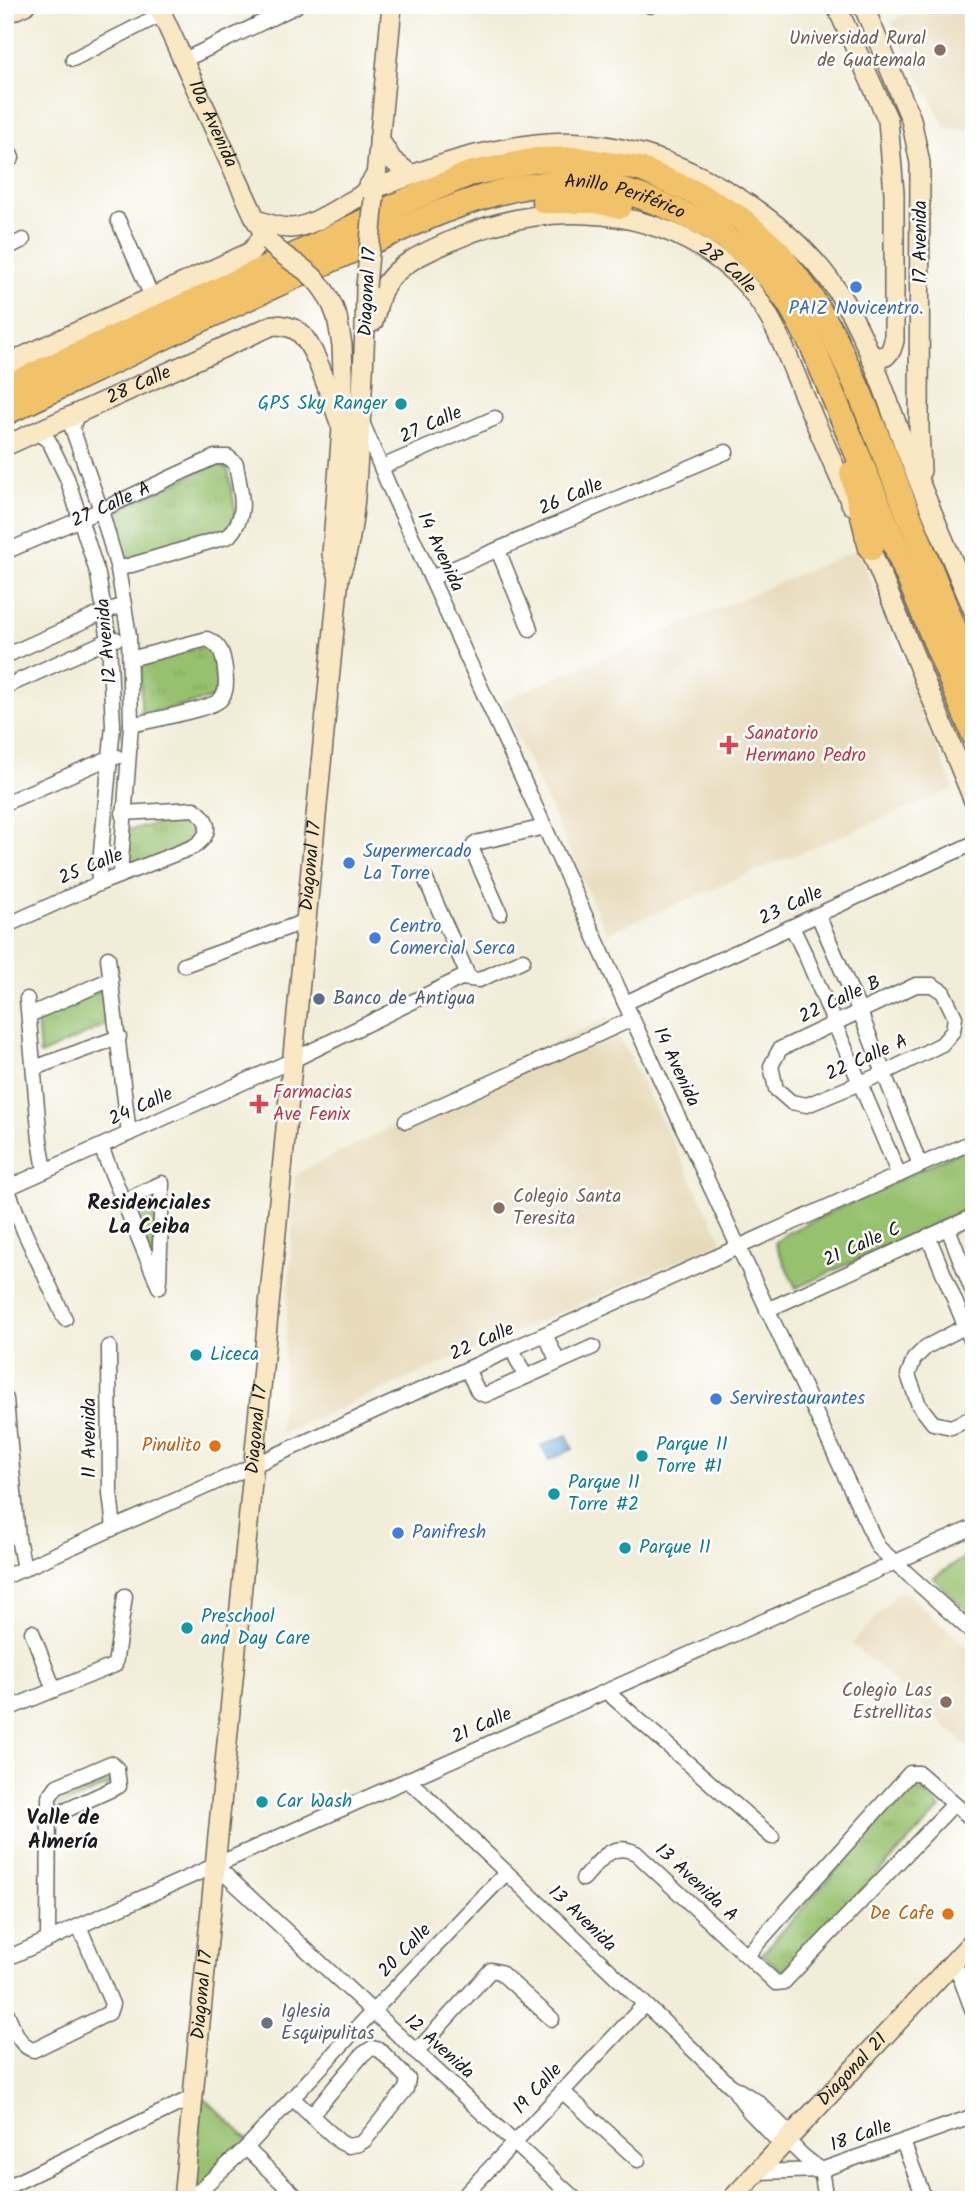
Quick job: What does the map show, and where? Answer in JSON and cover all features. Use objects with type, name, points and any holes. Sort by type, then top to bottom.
[{"type":"highway","name":"Anillo Periférico","points":[[5,388],[317,245],[403,202],[469,174],[536,160],[578,159],[640,169],[696,193],[741,219],[777,251],[810,295],[833,334],[861,396],[974,678]]},
{"type":"highway","name":"Anillo Periférico","points":[[5,414],[271,286],[479,197],[548,184],[587,183],[634,194],[682,214],[730,241],[762,270],[787,300],[812,345],[974,735]]},
{"type":"highway","points":[[313,276],[359,277],[476,215],[544,201],[595,201],[635,209],[730,241]]},
{"type":"highway","points":[[832,395],[871,548]]},
{"type":"highway","points":[[937,589],[953,607],[974,644]]},
{"type":"street","points":[[5,14],[25,5]]},
{"type":"street","name":"Diagonal 17","points":[[183,2200],[340,578],[353,525],[365,351],[359,277],[375,187],[392,5]]},
{"type":"street","name":"17 Avenida","points":[[836,5],[888,120],[894,193],[894,341],[889,353],[883,357],[871,358]]},
{"type":"street","name":"17 Avenida","points":[[863,5],[911,119],[921,170],[919,429],[922,489]]},
{"type":"street","points":[[184,60],[296,6]]},
{"type":"street","points":[[73,59],[160,10]]},
{"type":"street","name":"10a Avenida","points":[[160,10],[263,232]]},
{"type":"street","points":[[379,139],[392,160],[411,175]]},
{"type":"street","points":[[5,142],[12,158]]},
{"type":"street","points":[[5,365],[251,252],[263,232],[275,226],[301,227],[375,187],[411,175],[475,155],[534,145],[580,143],[649,156],[710,180],[762,213],[811,256],[836,290],[871,358],[922,489],[974,611]]},
{"type":"street","name":"28 Calle","points":[[365,351],[382,291],[393,275],[406,264],[480,228],[528,217],[569,213],[607,215],[662,229],[694,244],[718,260],[736,274],[763,306],[871,548]]},
{"type":"street","points":[[118,220],[152,297]]},
{"type":"street","name":"Diagonal 17","points":[[263,232],[281,254],[313,276],[328,295],[337,317],[342,345],[342,428],[331,554],[340,578]]},
{"type":"street","points":[[5,249],[23,240]]},
{"type":"street","points":[[895,322],[920,319]]},
{"type":"street","name":"28 Calle","points":[[5,446],[273,325],[287,326],[299,332],[312,349],[342,428]]},
{"type":"street","name":"12 Avenida","points":[[78,413],[72,428],[101,510],[118,569],[129,636],[131,725],[120,875]]},
{"type":"street","name":"14 Avenida","points":[[361,418],[388,484],[632,1019],[878,1547],[974,1634]]},
{"type":"street","name":"27 Calle","points":[[382,467],[495,418]]},
{"type":"street","name":"12 Avenida","points":[[36,432],[44,436],[52,446],[67,478],[98,575],[108,640],[113,726],[98,884]]},
{"type":"street","name":"26 Calle","points":[[431,578],[726,452]]},
{"type":"street","name":"27 Calle A","points":[[5,552],[215,457],[228,457],[236,464],[243,513],[239,525],[229,536],[118,569]]},
{"type":"street","points":[[356,478],[369,471],[388,484]]},
{"type":"street","points":[[871,548],[974,801]]},
{"type":"street","points":[[498,550],[530,629]]},
{"type":"street","points":[[5,656],[124,605]]},
{"type":"street","points":[[5,687],[108,640],[129,636]]},
{"type":"street","points":[[130,659],[207,639],[220,647],[225,692],[214,704],[131,725]]},
{"type":"street","points":[[5,803],[109,758],[128,754]]},
{"type":"street","name":"25 Calle","points":[[5,926],[204,840],[207,826],[202,814],[194,809],[123,813]]},
{"type":"street","points":[[500,913],[472,848],[475,843],[545,827]]},
{"type":"street","name":"23 Calle","points":[[625,1003],[974,843]]},
{"type":"street","points":[[425,878],[468,978]]},
{"type":"street","points":[[818,915],[860,1012],[920,1165]]},
{"type":"street","points":[[184,965],[306,921]]},
{"type":"street","points":[[792,927],[899,1175]]},
{"type":"street","points":[[108,958],[129,1134]]},
{"type":"street","name":"24 Calle","points":[[6,1189],[293,1060],[461,978],[478,980],[523,960]]},
{"type":"street","points":[[29,1015],[111,979]]},
{"type":"street","name":"22 Calle B","points":[[807,1105],[791,1102],[776,1089],[771,1066],[780,1049],[916,985],[932,985],[943,992],[955,1017],[953,1031],[942,1044]]},
{"type":"street","points":[[27,999],[45,1171]]},
{"type":"street","points":[[406,1121],[632,1019]]},
{"type":"street","points":[[34,1068],[118,1037]]},
{"type":"street","name":"22 Calle A","points":[[807,1105],[884,1073],[942,1044]]},
{"type":"street","name":"22 Calle","points":[[5,1577],[974,1141]]},
{"type":"street","points":[[101,1147],[159,1287],[162,1183],[124,1200]]},
{"type":"street","points":[[6,1189],[65,1319]]},
{"type":"street","name":"21 Calle C","points":[[767,1310],[974,1216]]},
{"type":"street","points":[[948,1228],[974,1294]]},
{"type":"street","points":[[929,1236],[969,1324],[974,1348]]},
{"type":"street","points":[[969,1324],[926,1347],[914,1359],[908,1375],[919,1405],[933,1423],[951,1427],[974,1417]]},
{"type":"street","points":[[545,1334],[558,1362]]},
{"type":"street","name":"11 Avenida","points":[[109,1347],[110,1493],[114,1528]]},
{"type":"street","points":[[467,1370],[477,1390],[485,1395],[593,1347]]},
{"type":"street","points":[[512,1349],[525,1376]]},
{"type":"street","points":[[6,1399],[24,1569]]},
{"type":"street","name":"21 Calle","points":[[5,1959],[974,1527]]},
{"type":"street","points":[[5,1710],[116,1665],[125,1596]]},
{"type":"street","points":[[33,1632],[54,1690]]},
{"type":"street","points":[[607,1692],[772,1837]]},
{"type":"street","points":[[48,1940],[49,1797],[57,1786],[111,1763],[117,1769],[119,1787],[49,1818]]},
{"type":"street","points":[[747,1955],[910,1773],[919,1773],[974,1821]]},
{"type":"street","name":"13 Avenida","points":[[408,1781],[730,2085],[749,2112],[821,2170]]},
{"type":"street","name":"13 Avenida A","points":[[583,1879],[609,1852],[627,1848],[636,1853],[776,1983],[781,1983],[954,1804]]},
{"type":"street","name":"12 Avenida","points":[[215,1865],[576,2200]]},
{"type":"street","name":"20 Calle","points":[[189,2200],[246,2148],[506,1873]]},
{"type":"street","points":[[5,2009],[20,2041],[27,2049],[34,2050],[109,2013],[112,2004],[79,1926]]},
{"type":"street","name":"Diagonal 21","points":[[731,2200],[974,1940]]},
{"type":"street","points":[[954,1961],[974,2014]]},
{"type":"street","points":[[416,2052],[491,1970],[500,1972],[552,2020]]},
{"type":"street","name":"19 Calle","points":[[460,2200],[644,2005]]},
{"type":"street","points":[[292,2098],[348,2146],[359,2144],[368,2136],[406,2089],[408,2079],[380,2050],[372,2048],[363,2054],[312,2114]]},
{"type":"street","points":[[562,2091],[638,2160]]},
{"type":"street","points":[[12,2200],[5,2188],[193,2097]]},
{"type":"street","name":"18 Calle","points":[[757,2172],[821,2170],[974,2116]]},
{"type":"street","points":[[902,2142],[925,2200]]},
{"type":"street","points":[[246,2148],[300,2200]]},
{"type":"street","points":[[821,2170],[826,2200]]},
{"type":"shaded area","name":"Universidad Rural de Guatemala","points":[[928,5],[974,5],[974,129],[945,128],[891,21]]},
{"type":"shaded area","name":"Sanatorio Hermano Pedro","points":[[858,549],[954,789],[607,933],[501,701]]},
{"type":"shaded area","name":"Colegio Santa Teresita","points":[[609,1016],[723,1242],[280,1434],[295,1175]]},
{"type":"shaded area","name":"Colegio Las Estrellitas","points":[[901,1589],[974,1653],[974,1752],[852,1644]]},
{"type":"green space","points":[[216,464],[228,469],[236,514],[227,529],[124,560],[111,513]]},
{"type":"green space","points":[[218,644],[224,696],[141,715],[141,661]]},
{"type":"green space","points":[[194,817],[195,841],[121,874],[126,830]]},
{"type":"green space","points":[[105,988],[110,1023],[40,1055],[37,1019]]},
{"type":"green space","points":[[974,1144],[974,1206],[796,1288],[775,1243],[787,1233]]},
{"type":"green space","points":[[157,1188],[156,1268],[127,1201]]},
{"type":"green space","points":[[974,1551],[974,1617],[933,1578]]},
{"type":"green space","points":[[108,1772],[113,1783],[55,1809],[59,1794]]},
{"type":"green space","points":[[912,1785],[941,1808],[783,1972],[762,1954]]},
{"type":"green space","points":[[203,2097],[251,2142],[190,2199]]},
{"type":"water","points":[[567,1435],[573,1449],[549,1460],[541,1446]]},
{"type":"place","name":"Universidad Rural de Guatemala","points":[[940,50]]},
{"type":"place","name":"PAIZ Novicentro.","points":[[856,287]]},
{"type":"place","name":"GPS Sky Ranger","points":[[401,404]]},
{"type":"place","name":"Sanatorio Hermano Pedro","points":[[729,745]]},
{"type":"place","name":"Supermercado La Torre","points":[[349,863]]},
{"type":"place","name":"Centro Comercial Serca","points":[[375,938]]},
{"type":"place","name":"Banco de Antigua","points":[[319,999]]},
{"type":"place","name":"Farmacias Ave Fenix","points":[[259,1104]]},
{"type":"place","name":"Colegio Santa Teresita","points":[[499,1208]]},
{"type":"place","name":"Liceca","points":[[196,1355]]},
{"type":"place","name":"Servirestaurantes","points":[[716,1399]]},
{"type":"place","name":"Pinulito","points":[[215,1446]]},
{"type":"place","name":"Parque 11 Torre #1","points":[[642,1456]]},
{"type":"place","name":"Parque 11 Torre #2","points":[[554,1494]]},
{"type":"place","name":"Panifresh","points":[[398,1533]]},
{"type":"place","name":"Parque 11","points":[[625,1548]]},
{"type":"place","name":"Preschool and Day Care","points":[[187,1628]]},
{"type":"place","name":"Colegio Las Estrellitas","points":[[946,1702]]},
{"type":"place","name":"Car Wash","points":[[262,1802]]},
{"type":"place","name":"De Cafe","points":[[948,1914]]},
{"type":"place","name":"Iglesia Esquipulitas","points":[[267,2023]]},
{"type":"district","name":"Residenciales La Ceiba","points":[[149,1215]]},
{"type":"district","name":"Valle de Almería","points":[[63,1830]]}]
